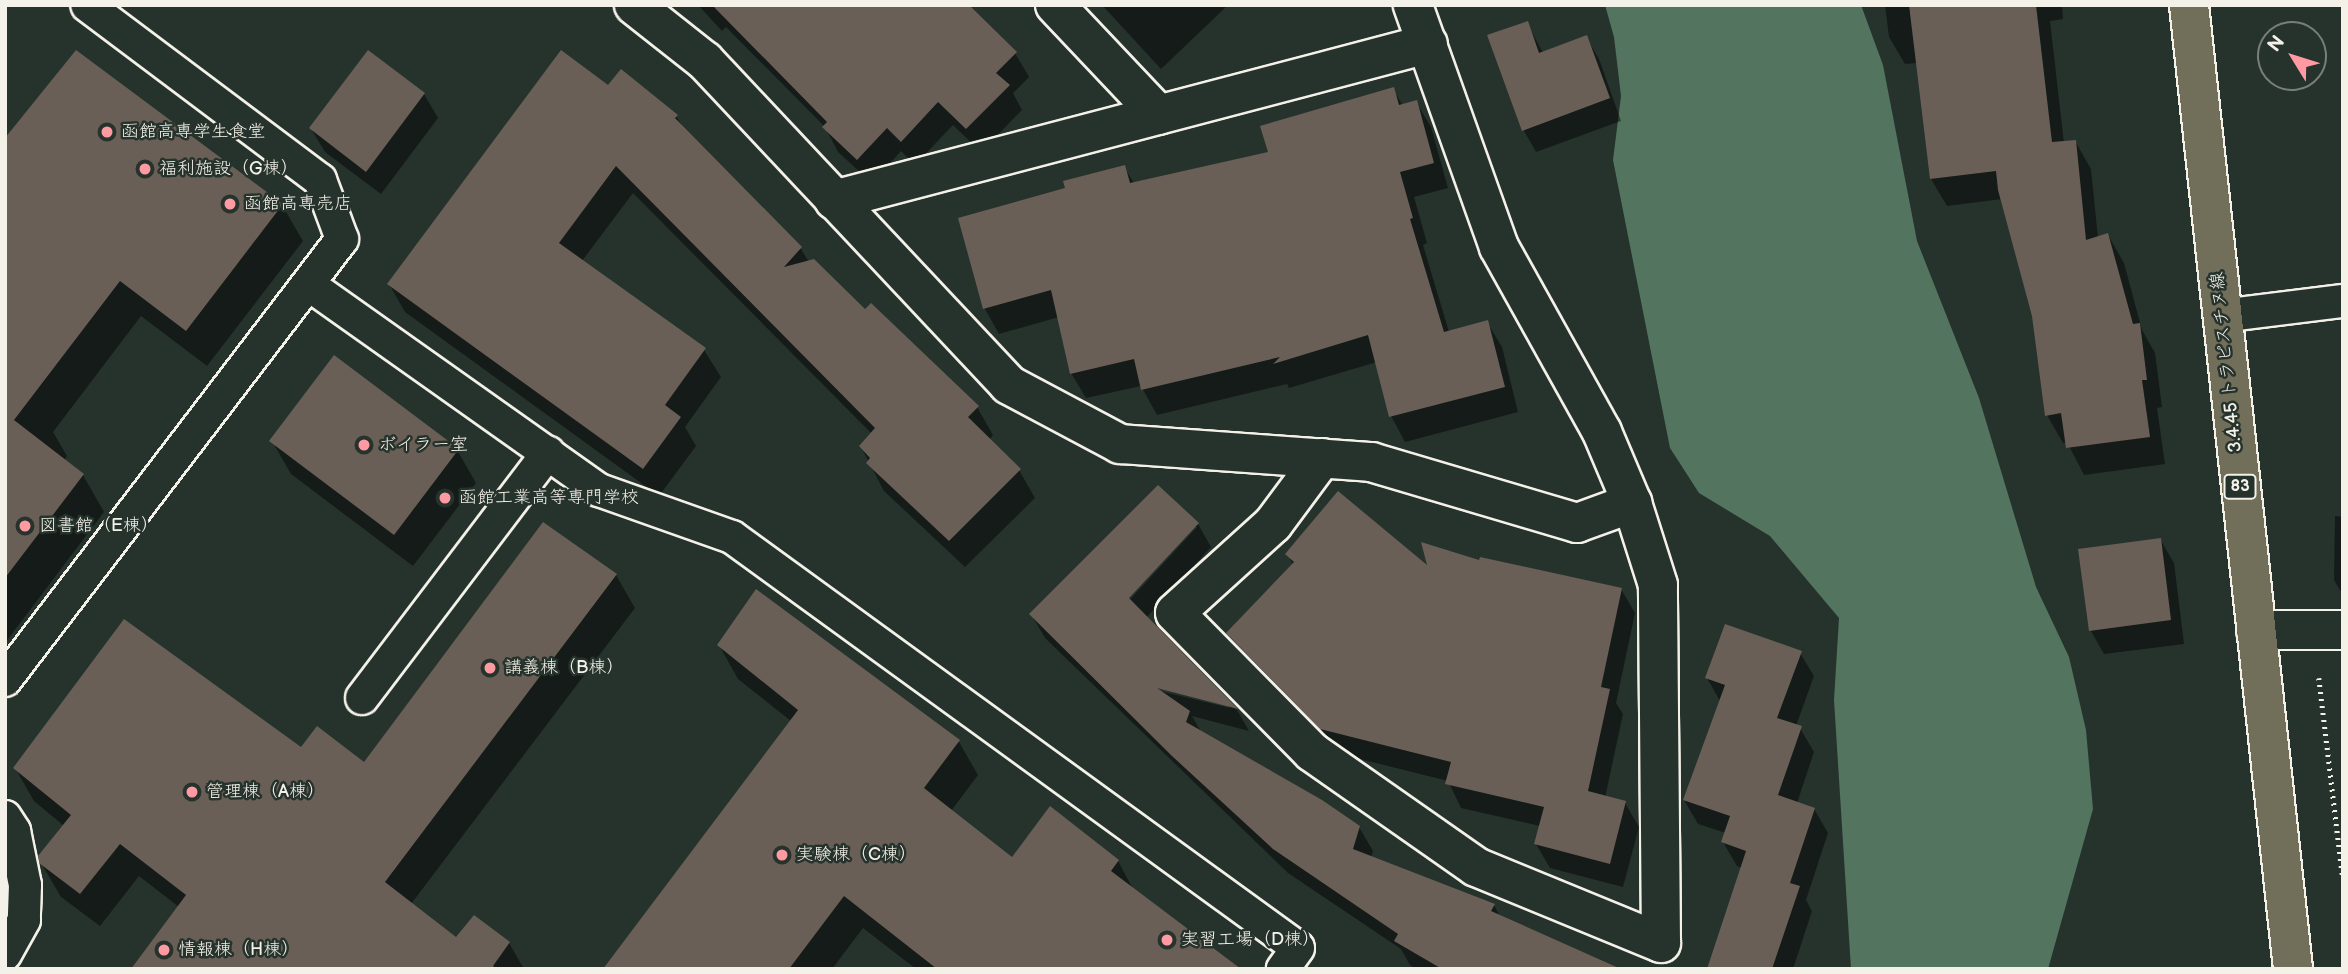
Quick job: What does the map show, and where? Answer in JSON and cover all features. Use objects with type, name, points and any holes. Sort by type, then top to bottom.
[{"type":"main road","name":"3.4.45 トラピスチヌ線","points":[[2189,5],[2293,969]]},
{"type":"street","points":[[634,5],[705,61],[1009,385],[1120,444],[1371,461],[1577,523],[1632,503]]},
{"type":"street","points":[[1055,5],[1159,115]]},
{"type":"street","points":[[1322,458],[1273,524],[1175,613],[1311,751],[1476,867],[1661,943],[1658,585],[1632,503],[1602,432],[1499,247],[1413,5]]},
{"type":"street","points":[[834,200],[1427,44]]},
{"type":"street","points":[[2256,630],[2343,630]]},
{"type":"lane","points":[[5,680],[342,239],[320,180],[88,5]]},
{"type":"lane","points":[[308,284],[599,490],[732,537],[1298,948],[1283,969]]},
{"type":"lane","points":[[2222,316],[2343,301]]},
{"type":"lane","points":[[362,698],[548,453]]},
{"type":"lane","points":[[5,817],[14,831],[25,885],[23,920],[5,954]]},
{"type":"green space","points":[[1605,5],[1861,5],[1883,65],[1917,241],[1979,398],[2036,587],[2069,657],[2086,730],[2093,809],[2048,969],[1851,969],[1834,700],[1839,618],[1770,536],[1699,493],[1670,448],[1613,160],[1621,96],[1614,37]]},
{"type":"building","points":[[712,5],[969,5],[1017,52],[996,73],[1010,85],[966,129],[938,102],[901,142],[887,128],[857,160],[822,127],[827,122]]},
{"type":"building","points":[[1909,5],[2036,5],[2052,142],[2076,140],[2086,240],[2108,233],[2133,324],[2140,323],[2147,380],[2142,380],[2150,437],[2066,448],[2061,413],[2045,416],[2032,316],[1998,190],[1996,171],[1930,179]]},
{"type":"building","points":[[1528,21],[1539,53],[1587,35],[1610,98],[1522,131],[1487,35]]},
{"type":"building","points":[[76,50],[283,204],[186,331],[120,281],[14,420],[84,474],[5,578],[5,138]]},
{"type":"building","points":[[368,50],[425,93],[366,172],[309,128]]},
{"type":"building","points":[[561,50],[608,85],[621,69],[678,115],[675,118],[802,247],[784,267],[814,259],[865,309],[871,303],[979,406],[968,417],[1021,469],[949,541],[866,463],[870,458],[859,446],[875,428],[616,166],[559,243],[706,348],[665,405],[681,417],[643,469],[387,284]]},
{"type":"building","points":[[1394,87],[1399,105],[1417,100],[1434,163],[1400,172],[1413,218],[1410,219],[1444,332],[1488,320],[1505,387],[1389,417],[1368,335],[1273,364],[1280,357],[1141,390],[1134,359],[1070,374],[1051,290],[983,309],[958,218],[1065,188],[1063,181],[1125,165],[1130,183],[1268,152],[1260,126]]},
{"type":"building","name":"ボイラー室","points":[[334,355],[459,449],[394,535],[269,441]]},
{"type":"building","points":[[1158,485],[1199,523],[1129,598],[1238,709],[1157,688],[1190,711],[1186,722],[1322,800],[1360,826],[1353,849],[1495,904],[1491,911],[1621,969],[1442,969],[1394,941],[1398,934],[1273,849],[1172,756],[1029,614]]},
{"type":"building","points":[[1338,491],[1427,565],[1421,542],[1479,560],[1480,557],[1622,588],[1601,687],[1610,689],[1588,791],[1626,801],[1610,864],[1534,844],[1544,807],[1445,784],[1451,762],[1320,729],[1226,633],[1294,562],[1285,554]]},
{"type":"building","points":[[543,522],[617,574],[385,882],[456,937],[474,915],[510,942],[493,966],[497,969],[131,969],[186,895],[120,844],[80,894],[39,863],[38,856],[71,815],[13,768],[124,619],[301,747],[317,726],[364,762]]},
{"type":"building","points":[[2161,538],[2171,620],[2089,631],[2078,549]]},
{"type":"building","points":[[756,589],[960,740],[924,788],[1012,857],[1050,806],[1119,860],[1111,871],[1241,969],[937,969],[844,896],[789,969],[603,969],[798,710],[717,645]]},
{"type":"building","points":[[1725,624],[1802,651],[1777,718],[1802,726],[1778,795],[1815,808],[1790,883],[1800,886],[1772,969],[1707,969],[1746,851],[1721,842],[1730,816],[1683,800],[1725,685],[1705,678]]},
{"type":"place","name":"函館高専学生食堂","points":[[107,132]]},
{"type":"place","name":"福利施設（G棟）","points":[[145,169]]},
{"type":"place","name":"函館高専売店","points":[[230,204]]},
{"type":"place","name":"ボイラー室","points":[[364,445]]},
{"type":"place","name":"函館工業高等専門学校","points":[[445,498]]},
{"type":"place","name":"図書館（E棟）","points":[[25,526]]},
{"type":"place","name":"講義棟（B棟）","points":[[490,668]]},
{"type":"place","name":"管理棟（A棟）","points":[[192,792]]},
{"type":"place","name":"実験棟（C棟）","points":[[782,855]]},
{"type":"place","name":"実習工場（D棟）","points":[[1167,940]]},
{"type":"place","name":"情報棟（H棟）","points":[[164,950]]}]
